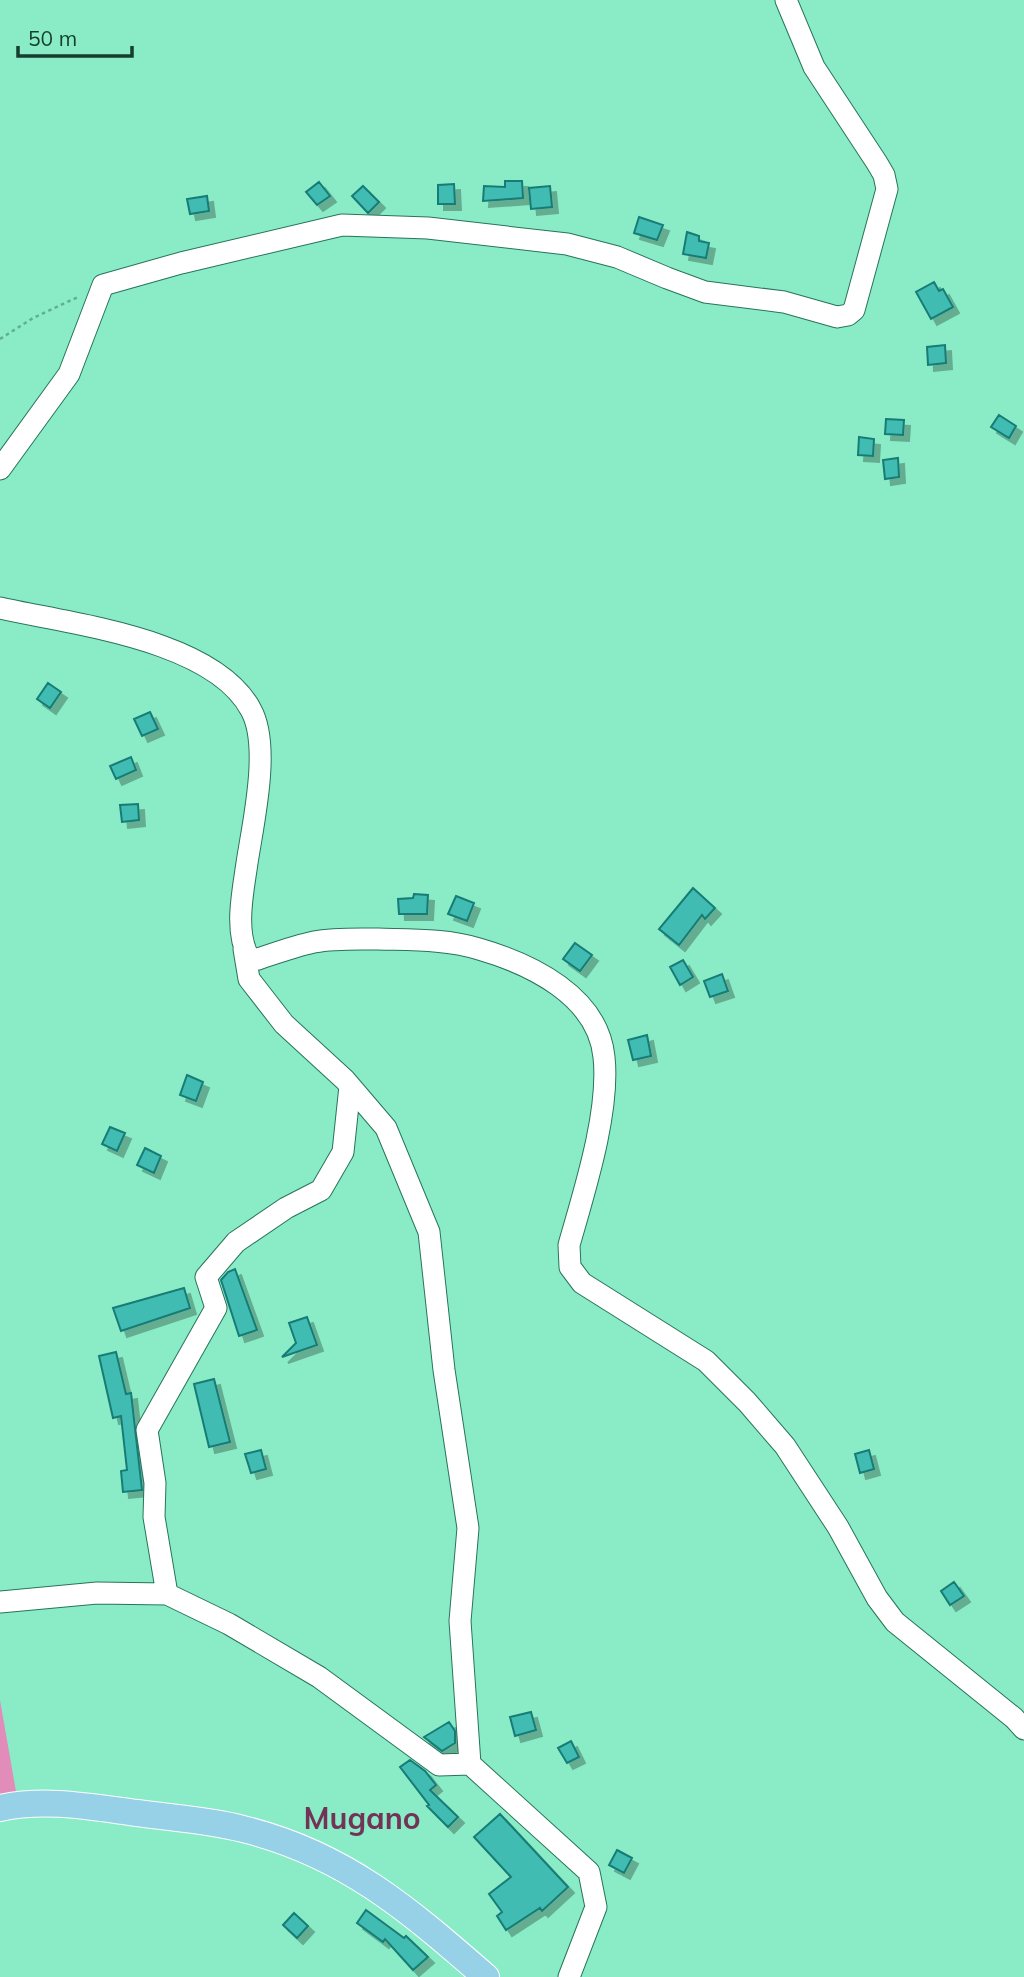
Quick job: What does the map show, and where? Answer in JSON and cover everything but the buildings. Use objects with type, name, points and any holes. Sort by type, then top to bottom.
[{"type":"main road","points":[[0,1808],[24,1803],[67,1803],[241,1828],[280,1839],[319,1854],[374,1885],[416,1916],[486,1977]]},
{"type":"street","points":[[0,469],[69,374],[103,285],[181,263],[342,225],[428,228],[567,244],[617,257],[705,292],[784,302],[837,317],[848,315],[854,310],[887,189],[884,175],[877,163],[814,67],[786,0]]},
{"type":"street","points":[[0,608],[97,626],[153,643],[199,662],[228,681],[252,710],[259,742],[259,789],[243,894],[242,928],[249,979],[284,1024],[351,1086],[386,1128],[429,1232],[444,1370],[468,1528],[460,1621],[470,1764],[589,1872],[596,1907],[569,1977]]},
{"type":"street","points":[[244,949],[249,958],[258,959],[315,942],[358,939],[421,940],[466,946],[538,971],[575,999],[595,1026],[604,1056],[604,1101],[569,1245],[570,1267],[582,1283],[706,1361],[747,1402],[785,1446],[838,1527],[877,1598],[895,1622],[1024,1729]]},
{"type":"street","points":[[167,1594],[154,1517],[155,1483],[147,1430],[216,1308],[206,1277],[236,1242],[286,1208],[321,1190],[343,1152],[351,1086]]},
{"type":"street","points":[[0,1601],[97,1593],[167,1594],[229,1624],[319,1677],[439,1765],[470,1764]]},
{"type":"path","points":[[0,339],[33,318],[103,285]]},
{"type":"shaded area","points":[[0,1700],[18,1803],[0,1806]]},
{"type":"district","name":"Mugano","points":[[362,1819]]}]
